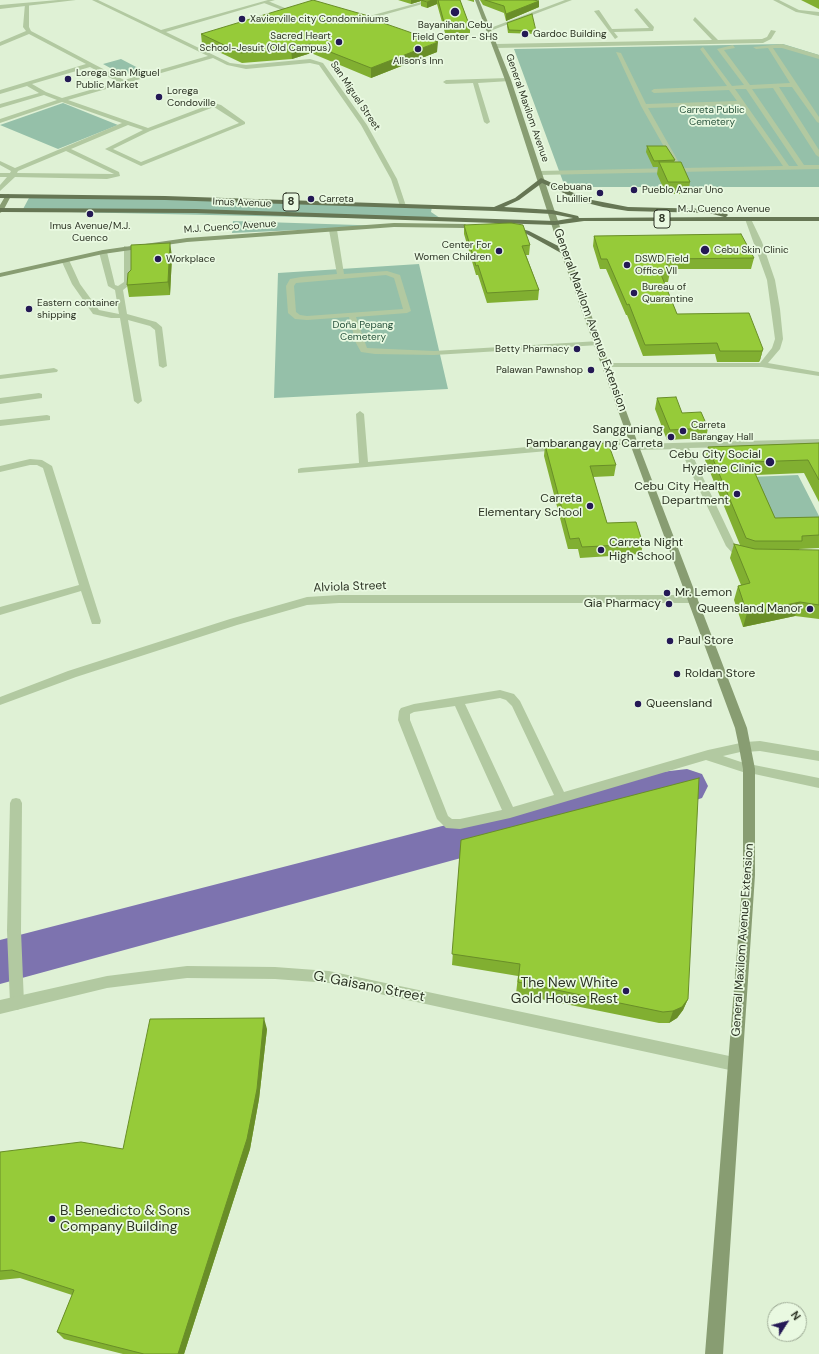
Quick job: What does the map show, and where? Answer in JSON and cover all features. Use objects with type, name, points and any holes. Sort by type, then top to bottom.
[{"type":"main road","name":"General Maxilom Avenue","points":[[477,0],[508,80],[555,223]]},
{"type":"main road","points":[[495,209],[517,199],[541,180],[585,201],[603,205],[628,209],[709,211],[745,219]]},
{"type":"main road","name":"Imus Avenue","points":[[0,196],[165,198],[552,212]]},
{"type":"main road","name":"8","points":[[0,211],[8,196]]},
{"type":"main road","name":"Imus Avenue","points":[[0,211],[196,212],[555,223]]},
{"type":"main road","name":"M.J. Cuenco Avenue","points":[[552,212],[582,219]]},
{"type":"main road","name":"M.J. Cuenco Avenue","points":[[555,223],[582,219],[819,219]]},
{"type":"main road","points":[[443,220],[464,226],[513,228],[526,232],[564,251]]},
{"type":"main road","name":"General Maxilom Avenue Extension","points":[[555,223],[634,444],[742,728],[749,769],[749,875],[714,1354]]},
{"type":"main road","name":"M.J. Cuenco Avenue","points":[[0,275],[66,262],[103,252],[188,240],[394,225],[464,226]]},
{"type":"street","points":[[0,6],[74,0]]},
{"type":"street","name":"San Miguel Street","points":[[94,0],[229,64],[246,66],[310,61],[321,64],[364,125],[394,179],[403,206]]},
{"type":"street","points":[[160,32],[273,0]]},
{"type":"street","points":[[366,18],[438,0]]},
{"type":"street","points":[[488,30],[570,0]]},
{"type":"street","points":[[775,0],[798,11],[819,14]]},
{"type":"street","points":[[266,2],[294,13]]},
{"type":"street","points":[[27,5],[26,27],[29,32],[124,82]]},
{"type":"street","points":[[611,31],[652,30],[637,10]]},
{"type":"street","points":[[597,11],[620,44]]},
{"type":"street","points":[[695,19],[717,42]]},
{"type":"street","points":[[495,46],[763,41],[769,38],[773,31]]},
{"type":"street","points":[[0,44],[29,32]]},
{"type":"street","points":[[770,46],[794,85],[819,121]]},
{"type":"street","points":[[802,167],[748,87],[720,49],[724,47],[787,47],[819,57]]},
{"type":"street","points":[[703,49],[787,168]]},
{"type":"street","points":[[618,53],[643,103],[680,170]]},
{"type":"street","points":[[0,121],[64,99],[212,57]]},
{"type":"street","points":[[0,92],[90,65]]},
{"type":"street","points":[[446,82],[508,80]]},
{"type":"street","points":[[475,81],[487,122]]},
{"type":"street","points":[[28,84],[44,92],[148,130],[214,105],[219,106],[243,123],[141,164],[108,149],[148,130]]},
{"type":"street","points":[[690,84],[748,87],[794,85]]},
{"type":"street","points":[[654,91],[729,86]]},
{"type":"street","points":[[775,86],[819,155]]},
{"type":"street","points":[[0,106],[44,92]]},
{"type":"street","points":[[643,103],[738,100]]},
{"type":"street","points":[[0,175],[14,172],[127,123]]},
{"type":"street","points":[[1,164],[14,172],[107,177],[118,175],[117,173],[67,149]]},
{"type":"street","points":[[539,172],[819,167]]},
{"type":"street","points":[[8,196],[2,187],[14,172]]},
{"type":"street","points":[[745,219],[758,242],[771,280],[776,309],[779,339],[776,348],[762,364]]},
{"type":"street","points":[[333,230],[341,276]]},
{"type":"street","points":[[119,289],[128,283],[127,248]]},
{"type":"street","points":[[103,252],[112,286],[119,289]]},
{"type":"street","points":[[66,262],[76,284],[96,312],[111,316],[124,316],[153,324],[159,328],[163,366]]},
{"type":"street","points":[[387,273],[393,274],[397,277],[407,311],[352,315],[307,318],[298,317],[292,313],[290,286],[293,282],[301,279],[387,273]]},
{"type":"street","points":[[119,289],[138,402]]},
{"type":"street","points":[[352,315],[360,343],[364,350],[375,352],[434,353],[599,343]]},
{"type":"street","points":[[606,365],[762,364],[819,374]]},
{"type":"street","points":[[0,377],[54,370]]},
{"type":"street","points":[[0,401],[39,396]]},
{"type":"street","points":[[360,414],[364,466]]},
{"type":"street","points":[[0,424],[47,418]]},
{"type":"street","points":[[588,445],[634,444],[683,446],[819,442]]},
{"type":"street","points":[[683,446],[731,546],[738,554],[751,558]]},
{"type":"street","points":[[301,471],[565,447]]},
{"type":"street","points":[[0,469],[30,462],[39,462],[47,466],[84,588],[96,621]]},
{"type":"street","points":[[0,611],[84,588]]},
{"type":"street","name":"Alviola Street","points":[[0,701],[72,674],[234,622],[307,601],[339,598],[693,599]]},
{"type":"street","points":[[561,798],[516,704],[510,696],[500,694],[459,702],[414,708],[405,712],[404,720],[443,819],[450,824],[460,824],[510,813],[708,755],[745,747],[760,746],[819,756]]},
{"type":"street","points":[[459,702],[510,813]]},
{"type":"street","points":[[708,755],[749,769],[819,783]]},
{"type":"street","points":[[16,803],[14,932],[17,1003]]},
{"type":"street","name":"G. Gaisano Street","points":[[0,1007],[107,982],[187,972],[276,973],[329,976],[734,1064]]},
{"type":"green space","name":"Carreta Public Cemetery","points":[[783,44],[819,55],[819,187],[565,187],[514,49]]},
{"type":"green space","points":[[121,59],[142,70],[123,75],[103,64]]},
{"type":"green space","points":[[63,103],[118,125],[58,149],[0,125]]},
{"type":"green space","points":[[30,196],[165,198],[432,207],[431,212],[443,220],[22,211]]},
{"type":"green space","points":[[233,221],[388,226],[232,233]]},
{"type":"green space","name":"Doña Pepang Cemetery","points":[[419,264],[448,389],[274,398],[278,273]]},
{"type":"green space","points":[[798,475],[819,516],[819,527],[773,530],[749,477]]},
{"type":"building","points":[[313,0],[372,17],[369,18],[438,42],[371,68],[310,44],[291,49],[241,53],[201,34]]},
{"type":"building","points":[[421,0],[432,0],[427,2]]},
{"type":"building","points":[[438,0],[460,0],[470,27],[445,26]]},
{"type":"building","points":[[485,0],[539,1],[506,14],[504,6]]},
{"type":"building","points":[[532,14],[536,31],[509,30],[507,23]]},
{"type":"building","points":[[647,146],[666,146],[675,160],[654,161]]},
{"type":"building","points":[[659,162],[681,162],[690,182],[668,182]]},
{"type":"building","points":[[511,223],[523,225],[530,245],[522,246],[539,290],[487,293],[478,265],[476,266],[464,225]]},
{"type":"building","points":[[741,234],[754,258],[665,259],[670,272],[660,272],[677,314],[749,313],[763,349],[762,351],[720,351],[717,343],[645,345],[629,304],[627,305],[607,259],[601,259],[594,236]]},
{"type":"building","points":[[170,243],[168,282],[127,285],[128,273],[131,270],[131,245]]},
{"type":"building","points":[[676,397],[682,413],[701,412],[708,428],[670,430],[657,398]]},
{"type":"building","points":[[608,443],[616,465],[590,466],[607,523],[636,522],[643,544],[582,547],[579,538],[570,539],[545,445]]},
{"type":"building","points":[[819,443],[819,480],[808,460],[750,462],[775,518],[819,517],[819,535],[802,536],[802,541],[755,541],[746,538],[708,447]]},
{"type":"building","points":[[734,544],[755,549],[819,550],[819,605],[800,602],[747,613],[738,586],[750,583]]},
{"type":"building","points":[[699,778],[688,999],[682,1007],[673,1011],[663,1012],[518,982],[520,964],[452,954],[461,840]]},
{"type":"building","points":[[264,1018],[257,1089],[247,1139],[178,1354],[144,1354],[57,1332],[74,1290],[12,1270],[0,1271],[0,1152],[81,1142],[123,1149],[150,1019]]},
{"type":"waterway","points":[[0,962],[644,791],[687,786]]},
{"type":"place","name":"Bayanihan Cebu Field Center - SHS","points":[[455,12]]},
{"type":"place","name":"Xavierville city Condominiums","points":[[242,19]]},
{"type":"place","name":"Gardoc Building","points":[[525,34]]},
{"type":"place","name":"Sacred Heart School-Jesuit (Old Campus)","points":[[339,42]]},
{"type":"place","name":"Allson's Inn","points":[[418,49]]},
{"type":"place","name":"Lorega San Miguel Public Market","points":[[68,79]]},
{"type":"place","name":"Lorega Condoville","points":[[159,97]]},
{"type":"place","name":"Pueblo Aznar Uno","points":[[634,190]]},
{"type":"place","name":"Cebuana Lhuillier","points":[[600,193]]},
{"type":"place","name":"Carreta","points":[[311,199]]},
{"type":"place","name":"Imus Avenue/M.J. Cuenco","points":[[90,214]]},
{"type":"place","name":"Cebu Skin Clinic","points":[[705,250]]},
{"type":"place","name":"Center For Women Children","points":[[499,251]]},
{"type":"place","name":"Workplace","points":[[158,259]]},
{"type":"place","name":"DSWD Field Office VII","points":[[627,265]]},
{"type":"place","name":"Bureau of Quarantine","points":[[634,293]]},
{"type":"place","name":"Eastern container shipping","points":[[29,309]]},
{"type":"place","name":"Betty Pharmacy","points":[[577,349]]},
{"type":"place","name":"Palawan Pawnshop","points":[[591,370]]},
{"type":"place","name":"Carreta Barangay Hall","points":[[683,431]]},
{"type":"place","name":"Sangguniang Pambarangay ng Carreta","points":[[671,437]]},
{"type":"place","name":"Cebu City Social Hygiene Clinic","points":[[770,462]]},
{"type":"place","name":"Cebu City Health Department","points":[[737,494]]},
{"type":"place","name":"Carreta Elementary School","points":[[590,506]]},
{"type":"place","name":"Carreta Night High School","points":[[601,550]]},
{"type":"place","name":"Mr. Lemon","points":[[667,593]]},
{"type":"place","name":"Gia Pharmacy","points":[[669,604]]},
{"type":"place","name":"Queensland Manor","points":[[810,609]]},
{"type":"place","name":"Paul Store","points":[[670,641]]},
{"type":"place","name":"Roldan Store","points":[[677,674]]},
{"type":"place","name":"Queensland","points":[[638,704]]},
{"type":"place","name":"The New White Gold House Rest","points":[[626,991]]},
{"type":"place","name":"B. Benedicto & Sons Company Building","points":[[52,1219]]}]
